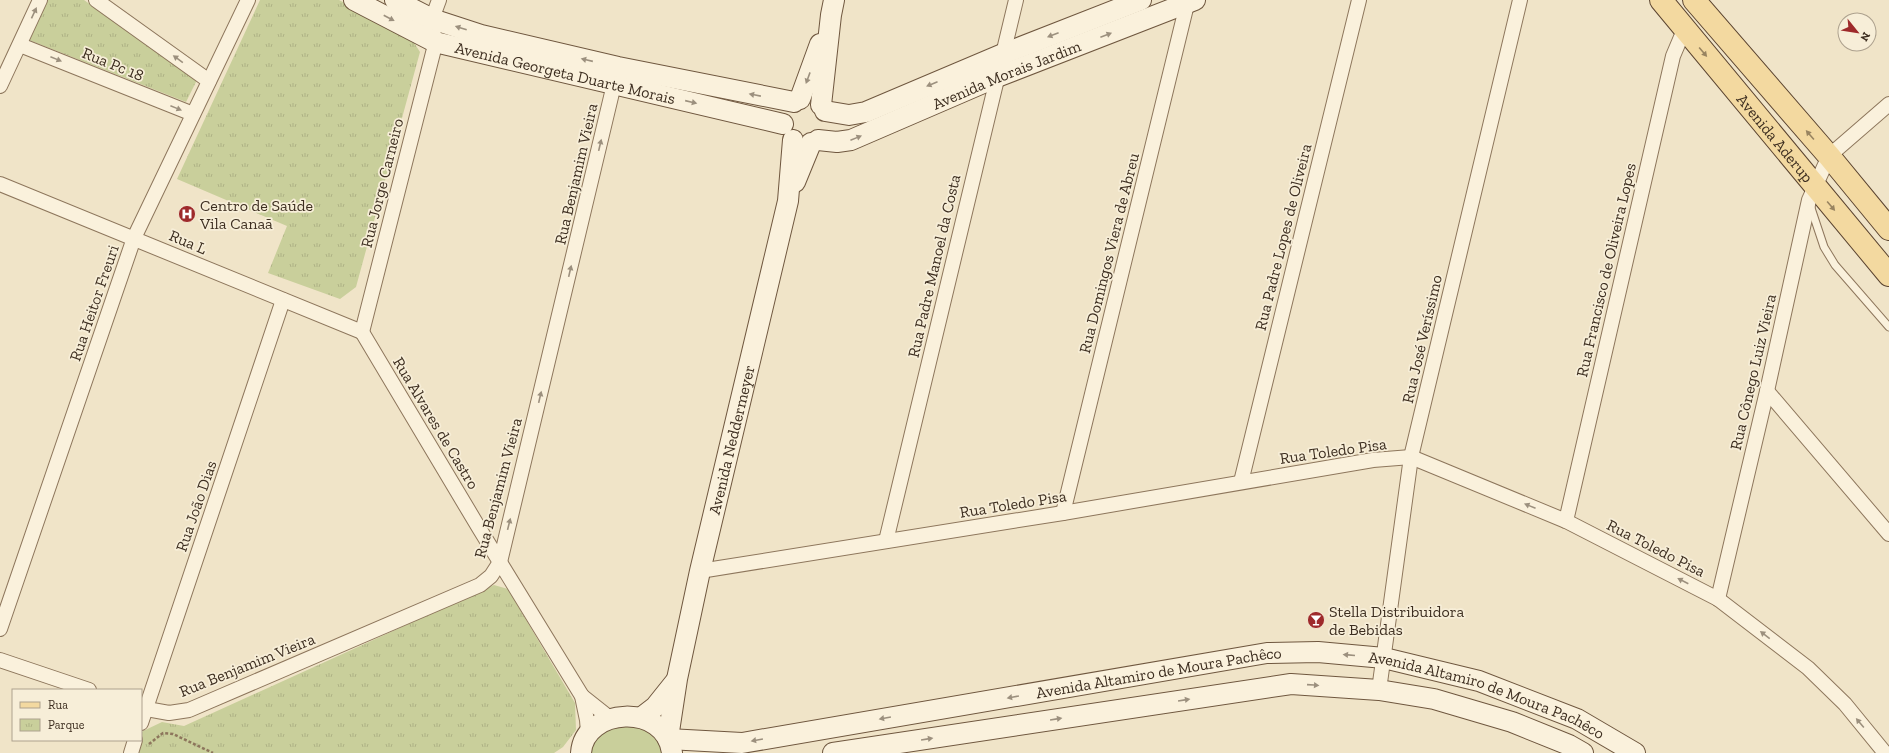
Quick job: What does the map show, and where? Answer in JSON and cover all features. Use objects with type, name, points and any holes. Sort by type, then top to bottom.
[{"type":"main road","name":"Avenida Georgeta Duarte Morais","points":[[354,0],[435,42],[532,56],[616,76],[801,137]]},
{"type":"main road","name":"Avenida Georgeta Duarte Morais","points":[[395,0],[432,19],[481,35],[532,56]]},
{"type":"main road","name":"Avenida Morais Jardim","points":[[823,108],[849,115],[866,112],[1003,54],[1141,0]]},
{"type":"main road","name":"Avenida Aderup","points":[[1661,0],[1812,193],[1889,275]]},
{"type":"main road","name":"Avenida Aderup","points":[[1694,0],[1829,156],[1889,229]]},
{"type":"main road","name":"Avenida Morais Jardim","points":[[801,137],[837,142],[851,140],[997,77],[1190,1]]},
{"type":"main road","points":[[832,8],[823,108],[828,124],[826,130],[801,137],[785,112],[797,101],[832,8]]},
{"type":"main road","name":"Avenida Georgeta Duarte Morais","points":[[616,76],[797,101]]},
{"type":"main road","points":[[797,101],[815,101],[823,108]]},
{"type":"main road","name":"Avenida Neddermeyer","points":[[670,743],[677,679],[700,571],[788,201],[801,137]]},
{"type":"main road","name":"Avenida Altamiro de Moura Pachêco","points":[[670,743],[742,743],[1267,653],[1318,652],[1384,658],[1479,681],[1577,719],[1635,753]]},
{"type":"main road","name":"Avenida Neddermeyer","points":[[642,718],[661,701],[677,679]]},
{"type":"main road","name":"Avenida Altamiro de Moura Pachêco","points":[[833,753],[882,749],[1290,684],[1379,690],[1434,699],[1512,722],[1570,745],[1583,753]]},
{"type":"main road","points":[[582,747],[598,724],[611,719],[634,716],[653,722],[662,728],[670,743]]},
{"type":"street","points":[[0,86],[40,0]]},
{"type":"street","points":[[96,0],[209,82]]},
{"type":"street","name":"Rua Heitor Freuri","points":[[0,628],[134,238],[248,0]]},
{"type":"street","points":[[435,42],[432,19],[439,0]]},
{"type":"street","name":"Rua Padre Manoel da Costa","points":[[886,541],[1016,0]]},
{"type":"street","name":"Rua Padre Lopes de Oliveira","points":[[1241,482],[1358,0]]},
{"type":"street","name":"Rua José Veríssimo","points":[[1379,690],[1411,457],[1520,0]]},
{"type":"street","name":"Rua Domingos Viera de Abreu","points":[[1062,513],[1190,1]]},
{"type":"street","name":"Rua Francisco de Oliveira Lopes","points":[[1566,521],[1673,56],[1684,30]]},
{"type":"street","name":"Rua Jorge Carneiro","points":[[362,332],[435,42]]},
{"type":"street","name":"Rua Pc 18","points":[[20,45],[193,114]]},
{"type":"street","name":"Rua Benjamim Vieira","points":[[143,713],[169,713],[189,710],[480,585],[491,576],[500,562],[616,76]]},
{"type":"street","points":[[1829,156],[1889,104]]},
{"type":"street","name":"Rua Cônego Luiz Vieira","points":[[1718,599],[1812,193],[1829,156]]},
{"type":"street","name":"Rua L","points":[[0,184],[362,332]]},
{"type":"street","name":"Rua João Dias","points":[[143,713],[283,300]]},
{"type":"street","name":"Rua Alvares de Castro","points":[[362,332],[582,696],[611,719]]},
{"type":"street","points":[[1767,391],[1889,534]]},
{"type":"street","name":"Rua Toledo Pisa","points":[[700,571],[1062,513],[1373,460],[1411,457],[1566,521],[1718,599],[1808,668],[1845,704],[1885,753]]},
{"type":"street","points":[[0,660],[85,689]]},
{"type":"street","name":"Rua Alvares de Castro","points":[[582,696],[582,747]]},
{"type":"street","points":[[131,753],[135,741]]},
{"type":"lane","points":[[1812,193],[1824,247],[1835,265],[1889,327]]},
{"type":"path","points":[[148,747],[151,741],[162,733],[174,734],[213,753]]},
{"type":"green space","points":[[48,0],[84,0],[197,80],[186,102],[29,40]]},
{"type":"green space","points":[[260,0],[339,0],[411,38],[420,52],[356,287],[340,299],[268,273],[287,226],[177,179]]},
{"type":"green space","points":[[494,585],[508,589],[575,703],[576,730],[563,747],[554,753],[134,753],[140,741],[142,741],[142,732],[162,722],[184,726]]},
{"type":"green space","points":[[646,724],[667,753],[585,753],[600,726]]},
{"type":"place","name":"Centro de Saúde Vila Canaã","points":[[187,214]]},
{"type":"place","name":"Stella Distribuidora de Bebidas","points":[[1316,620]]}]
